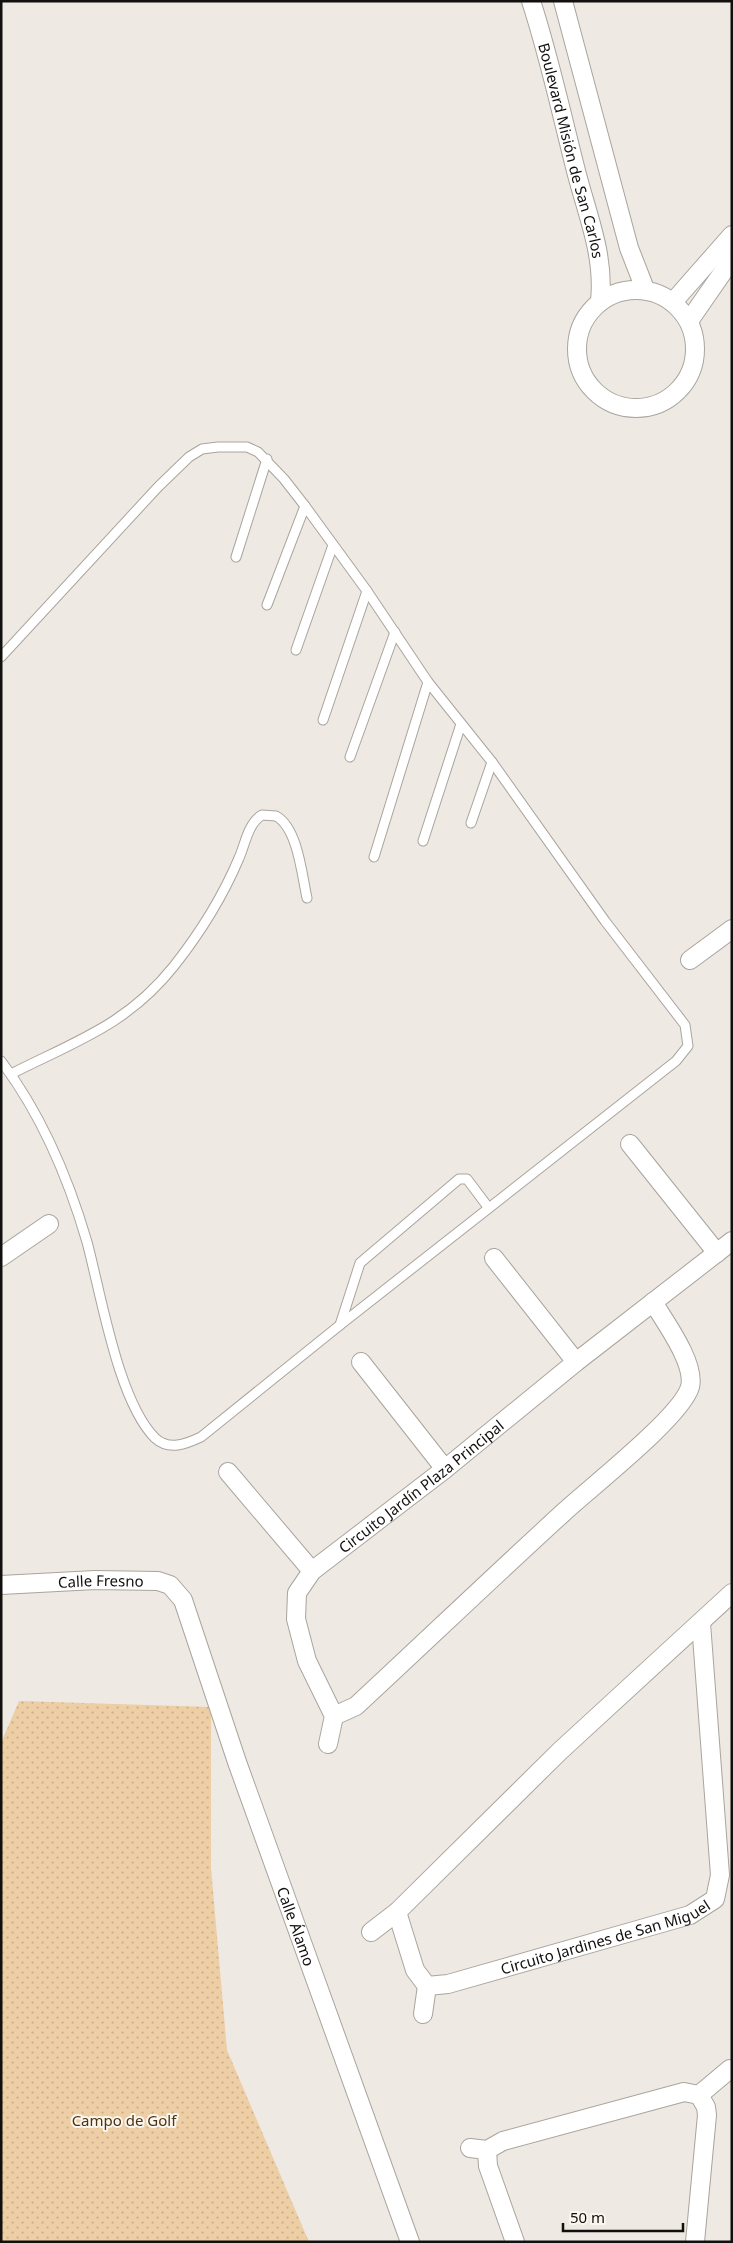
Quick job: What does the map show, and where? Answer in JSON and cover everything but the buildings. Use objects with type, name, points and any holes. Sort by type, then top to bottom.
[{"type":"street","name":"Boulevard Misión de San Carlos","points":[[531,1],[582,197],[594,234],[602,277],[600,301]]},
{"type":"street","name":"Boulevard Misión de San Carlos","points":[[563,1],[629,248],[645,289]]},
{"type":"street","points":[[673,302],[732,235]]},
{"type":"street","points":[[689,321],[732,260]]},
{"type":"street","points":[[645,289],[673,302],[689,321],[695,341],[694,362],[686,382],[672,397],[654,406],[633,409],[613,404],[595,393],[583,376],[579,363],[577,356],[578,335],[586,316],[600,301],[622,290],[645,289]]},
{"type":"street","points":[[690,960],[732,929]]},
{"type":"street","points":[[630,1144],[717,1253]]},
{"type":"street","points":[[1,1257],[49,1224]]},
{"type":"street","name":"Circuito Jardín Plaza Principal","points":[[334,1716],[307,1661],[296,1619],[297,1593],[312,1571],[445,1469],[576,1362],[732,1241]]},
{"type":"street","points":[[494,1258],[576,1362]]},
{"type":"street","points":[[328,1744],[334,1716],[356,1706],[497,1573],[652,1433],[683,1402],[690,1385],[689,1368],[653,1302]]},
{"type":"street","points":[[361,1362],[445,1469]]},
{"type":"street","points":[[228,1472],[312,1571]]},
{"type":"street","name":"Calle Fresno","points":[[1,1585],[95,1580],[158,1580],[170,1585],[179,1594],[187,1609]]},
{"type":"street","points":[[370,1932],[397,1912],[560,1751],[732,1593]]},
{"type":"street","name":"Calle Álamo","points":[[187,1609],[237,1762],[410,2242]]},
{"type":"street","name":"Circuito Jardines de San Miguel","points":[[427,1986],[448,1984],[690,1915],[715,1899],[720,1875],[701,1623]]},
{"type":"street","points":[[397,1912],[415,1970],[427,1986],[423,2014]]},
{"type":"street","points":[[699,2095],[730,2069]]},
{"type":"street","points":[[515,2242],[488,2166],[478,2149],[684,2092],[699,2095]]},
{"type":"street","points":[[695,2242],[707,2115],[699,2095]]},
{"type":"lane","points":[[1,657],[189,457],[202,449],[234,446],[247,447],[267,459],[306,506],[367,590],[428,682],[492,762],[605,921],[685,1025],[688,1038],[684,1053],[676,1061],[488,1207],[201,1438],[181,1446],[163,1444],[155,1438],[134,1406],[124,1381],[86,1241],[61,1166],[40,1121],[1,1061]]},
{"type":"lane","points":[[236,556],[267,459]]},
{"type":"lane","points":[[267,605],[306,506]]},
{"type":"lane","points":[[296,650],[334,545]]},
{"type":"lane","points":[[323,720],[367,590]]},
{"type":"lane","points":[[350,757],[395,632]]},
{"type":"lane","points":[[374,857],[428,682]]},
{"type":"lane","points":[[423,841],[462,724]]},
{"type":"lane","points":[[471,823],[492,762]]},
{"type":"lane","points":[[11,1074],[113,1024],[137,1006],[150,993],[175,966],[204,925],[230,879],[252,826],[262,815],[276,816],[288,829],[298,857],[307,898]]},
{"type":"lane","points":[[340,1325],[360,1263],[458,1179],[466,1179],[488,1207]]},
{"type":"green space","name":"Campo de Golf","points":[[19,1701],[211,1707],[211,1868],[227,2050],[309,2242],[1,2242],[1,1743]]}]
